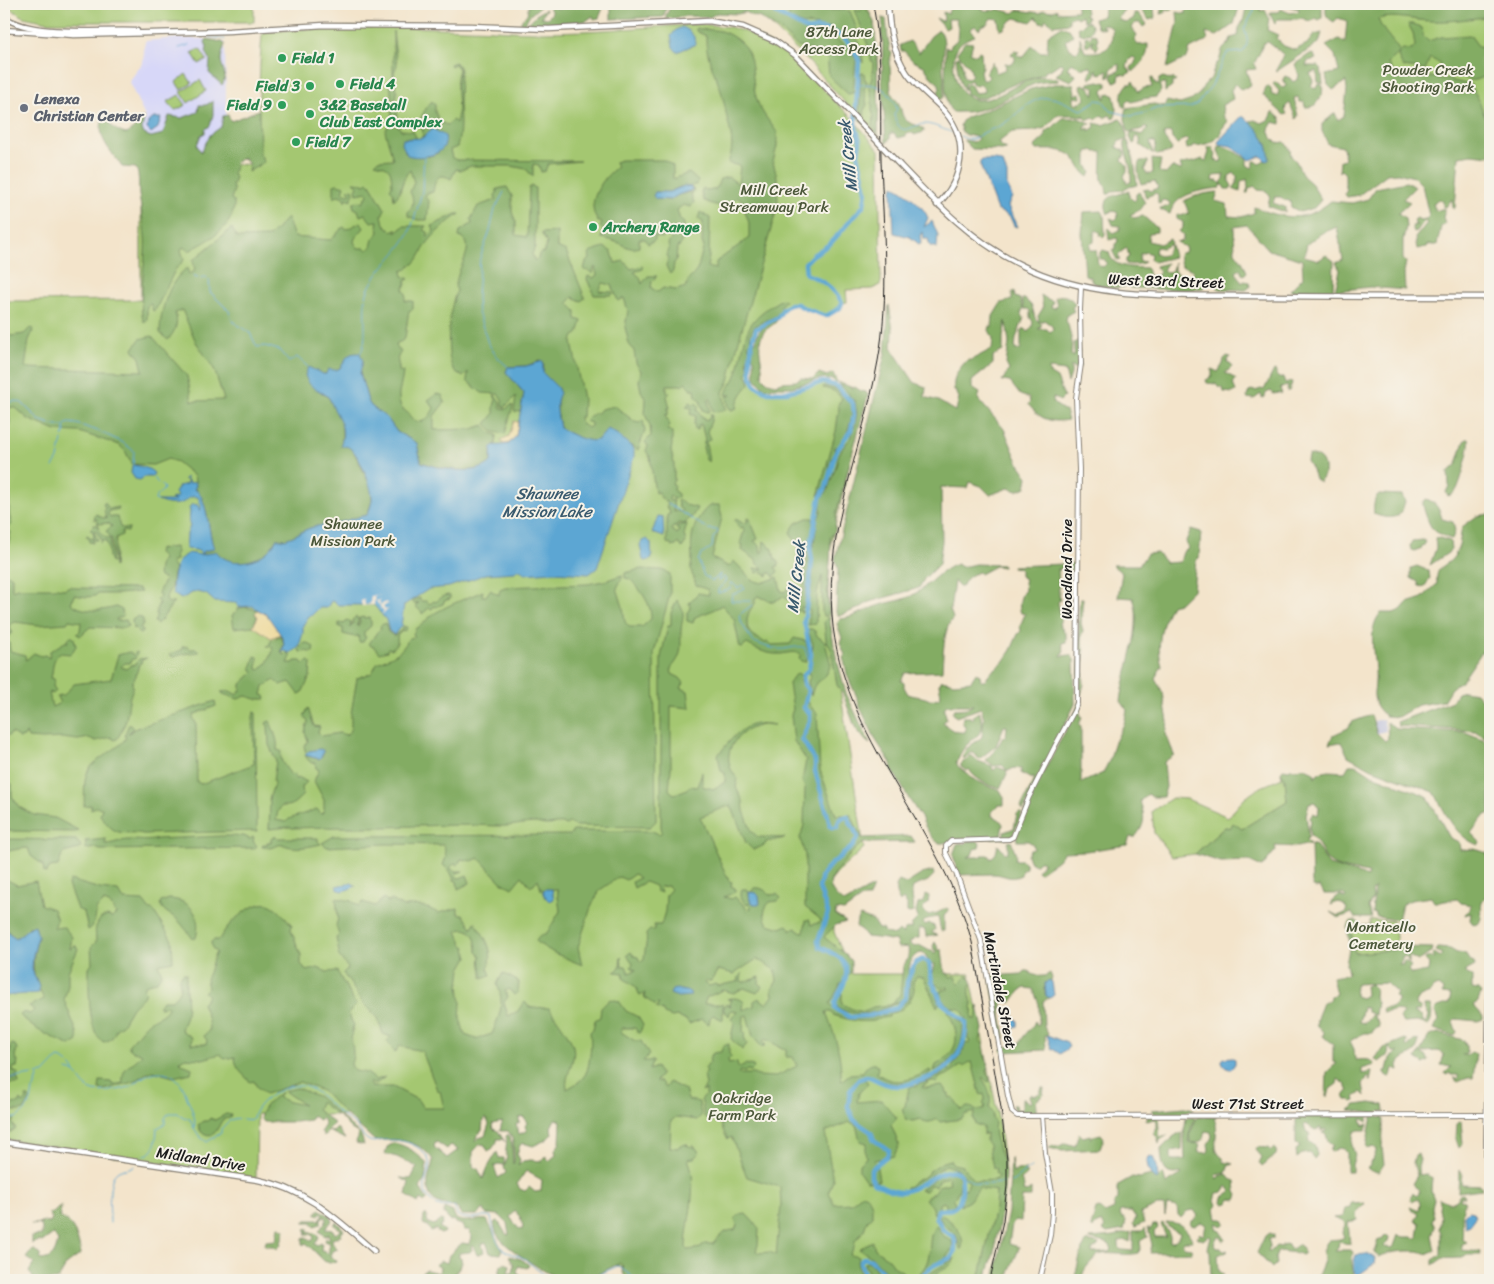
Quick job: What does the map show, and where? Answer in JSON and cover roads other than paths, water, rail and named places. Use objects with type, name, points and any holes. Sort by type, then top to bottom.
[{"type":"main road","points":[[888,4],[891,34],[903,67],[916,85],[943,109],[955,126],[960,142],[961,158],[958,175],[950,190],[938,205]]},
{"type":"main road","points":[[4,17],[34,28],[140,32]]},
{"type":"main road","name":"West 83rd Street","points":[[140,32],[220,31],[326,25],[471,26],[557,29],[708,21],[742,27],[775,41],[795,55],[938,205],[971,235],[1005,257],[1046,276],[1081,287],[1132,294],[1490,297]]},
{"type":"main road","points":[[4,30],[74,35],[140,32]]},
{"type":"main road","name":"Midland Drive","points":[[4,1142],[281,1185],[317,1203],[374,1251]]},
{"type":"street","name":"Woodland Drive","points":[[946,846],[951,841],[1009,839],[1013,837],[1029,797],[1077,703],[1079,469],[1076,398],[1081,364],[1081,287]]},
{"type":"street","name":"Martindale Street","points":[[946,846],[946,853],[960,881],[981,940],[1012,1112]]},
{"type":"street","points":[[1490,941],[1486,1115],[1490,1280]]},
{"type":"street","name":"West 71st Street","points":[[1012,1112],[1017,1116],[1486,1115]]},
{"type":"street","points":[[1040,1280],[1050,1235],[1052,1206],[1042,1116]]},
{"type":"water","points":[[682,27],[692,34],[696,44],[677,52],[673,47],[671,36]]},
{"type":"water","points":[[1242,116],[1262,135],[1268,147],[1269,160],[1266,161],[1261,156],[1250,160],[1231,146],[1219,144],[1218,142]]},
{"type":"water","points":[[154,118],[161,118],[158,128],[151,133],[147,129],[148,122]]},
{"type":"water","points":[[433,129],[445,136],[443,148],[439,152],[420,157],[407,155],[402,144],[403,139],[422,138]]},
{"type":"water","points":[[982,160],[996,160],[1003,163],[1007,174],[1007,186],[1012,197],[1008,206],[1017,227],[1014,226],[1010,217],[997,210],[980,165]]},
{"type":"water","points":[[684,186],[691,187],[692,190],[670,200],[656,199],[653,196],[655,192],[669,192]]},
{"type":"water","points":[[894,186],[919,204],[926,213],[928,218],[924,227],[932,221],[938,235],[937,248],[930,246],[928,239],[923,239],[922,232],[920,245],[910,237],[894,233],[892,190]]},
{"type":"water","name":"Shawnee Mission Lake","points":[[360,353],[363,361],[360,373],[371,406],[387,418],[397,432],[417,443],[421,462],[457,470],[485,467],[491,462],[493,446],[509,444],[516,436],[524,393],[506,372],[508,367],[526,366],[543,361],[543,373],[557,387],[560,393],[557,406],[560,428],[568,433],[591,441],[599,439],[608,429],[634,449],[634,457],[597,568],[589,574],[553,572],[524,574],[521,570],[516,570],[515,572],[486,574],[449,587],[429,589],[404,605],[401,626],[394,635],[389,631],[386,620],[374,605],[338,605],[331,601],[327,608],[319,608],[309,616],[303,625],[299,646],[290,653],[284,651],[282,653],[283,638],[267,615],[252,606],[238,607],[236,603],[215,602],[206,594],[197,592],[181,599],[173,594],[173,576],[180,560],[189,553],[201,555],[196,550],[186,549],[187,534],[190,526],[189,508],[192,504],[198,505],[200,511],[201,505],[198,497],[189,498],[179,504],[168,504],[158,501],[176,501],[171,499],[178,497],[175,493],[179,486],[187,484],[187,480],[184,479],[186,477],[189,483],[195,482],[196,486],[194,489],[199,492],[202,498],[214,548],[202,552],[202,555],[216,551],[230,561],[249,561],[258,558],[272,547],[276,539],[286,539],[313,527],[367,515],[372,502],[372,495],[362,465],[351,449],[340,446],[343,436],[342,427],[330,399],[312,387],[305,375],[308,367],[326,374],[328,369],[340,368],[348,356]]},
{"type":"water","points":[[132,465],[147,468],[154,473],[152,477],[144,477],[140,480],[135,479],[131,473]]},
{"type":"water","points":[[658,516],[663,517],[664,537],[652,533]]},
{"type":"water","points":[[647,539],[651,543],[652,559],[646,561],[643,560],[640,545],[642,541]]},
{"type":"water","points":[[323,750],[323,754],[319,759],[305,755],[309,751]]},
{"type":"water","points":[[352,883],[356,886],[344,891],[339,890],[336,886]]},
{"type":"water","points":[[545,889],[552,889],[554,899],[549,901],[546,898],[543,891]]},
{"type":"water","points":[[749,892],[756,893],[759,896],[760,904],[754,904],[750,901]]},
{"type":"water","points":[[4,925],[9,933],[16,938],[35,925],[38,937],[33,955],[32,969],[39,987],[39,993],[4,996]]},
{"type":"water","points":[[1049,980],[1052,982],[1054,995],[1050,998],[1046,996],[1045,983]]},
{"type":"water","points":[[672,990],[690,992],[691,996],[678,997],[670,994]]},
{"type":"water","points":[[1009,1007],[1013,1008],[1014,1017],[1018,1021],[1018,1026],[1012,1030],[1009,1026]]},
{"type":"water","points":[[1047,1035],[1067,1043],[1069,1047],[1060,1054],[1051,1048]]},
{"type":"water","points":[[1231,1057],[1235,1059],[1235,1064],[1231,1069],[1225,1067],[1222,1060]]},
{"type":"water","points":[[1150,1156],[1153,1157],[1157,1166],[1157,1180],[1150,1174],[1148,1168],[1147,1159]]},
{"type":"water","points":[[1468,1211],[1473,1212],[1475,1217],[1465,1227],[1464,1215]]},
{"type":"water","points":[[1367,1254],[1375,1258],[1374,1264],[1357,1276],[1354,1266],[1356,1255]]},
{"type":"waterway","name":"Mill Creek","points":[[770,4],[776,13],[803,28],[809,30],[817,28],[829,30],[843,37],[853,47],[859,61],[855,124],[860,141],[858,154],[866,191],[864,205],[830,244],[813,255],[805,263],[806,274],[827,285],[836,293],[842,303],[840,308],[826,316],[797,304],[790,304],[783,309],[778,317],[756,329],[750,357],[751,376],[756,386],[768,392],[787,392],[823,382],[837,386],[853,404],[854,415],[851,430],[836,452],[826,487],[820,498],[810,549],[812,559],[804,622],[811,654],[809,669],[803,675],[804,684],[808,690],[804,708],[810,713],[810,721],[802,739],[815,761],[815,771],[831,827],[838,827],[838,823],[842,818],[847,816],[858,837],[852,847],[830,865],[822,875],[819,888],[828,913],[818,941],[820,947],[839,957],[846,966],[845,979],[836,1000],[835,1009],[850,1017],[869,1016],[896,1008],[906,997],[907,982],[915,963],[923,959],[929,963],[932,981],[942,1003],[966,1022],[963,1044],[959,1053],[953,1061],[937,1074],[901,1086],[887,1085],[868,1076],[858,1080],[850,1091],[848,1107],[854,1120],[871,1132],[874,1140],[889,1150],[887,1156],[871,1169],[871,1177],[874,1183],[900,1192],[907,1191],[940,1173],[955,1171],[961,1175],[962,1190],[958,1204],[951,1209],[938,1210],[936,1217],[943,1230],[954,1237],[955,1251],[952,1256],[930,1268],[919,1280]]},
{"type":"waterway","points":[[1209,4],[1215,7],[1229,4]]},
{"type":"waterway","points":[[960,136],[972,139],[1008,121],[1031,102],[1048,97],[1058,99],[1082,110],[1097,100],[1103,101],[1111,111],[1131,116],[1157,108],[1191,107],[1197,104],[1212,85],[1227,53],[1243,52],[1245,49],[1247,41],[1244,29],[1254,11],[1254,4]]},
{"type":"waterway","points":[[209,37],[225,39]]},
{"type":"waterway","points":[[179,48],[189,45]]},
{"type":"waterway","points":[[857,86],[876,86],[887,92],[897,109],[894,115],[897,123],[903,129],[928,124],[955,133]]},
{"type":"waterway","points":[[414,220],[422,192],[424,156]]},
{"type":"waterway","points":[[504,192],[495,209],[490,231],[480,258],[477,298],[478,312],[488,343],[497,357],[508,367]]},
{"type":"waterway","points":[[360,353],[363,348],[365,333],[365,300],[367,293],[377,274],[404,241],[413,222]]},
{"type":"waterway","points":[[193,275],[196,278],[206,277],[209,280],[210,292],[229,311],[232,321],[250,333],[257,347],[265,346],[279,350],[289,362],[297,357],[308,367]]},
{"type":"waterway","points":[[4,398],[9,402]]},
{"type":"waterway","points":[[4,403],[17,401],[22,403],[39,420],[56,426],[63,426],[69,423],[77,424],[122,442],[134,451],[133,466]]},
{"type":"waterway","points":[[63,437],[65,432],[64,426]]},
{"type":"waterway","points":[[53,467],[58,459],[62,440]]},
{"type":"waterway","points":[[153,477],[158,483]]},
{"type":"waterway","points":[[158,501],[155,500],[164,488],[161,485]]},
{"type":"waterway","points":[[668,504],[708,529],[717,530],[718,532],[713,538],[712,547],[701,555],[698,560],[704,576],[713,581],[720,574],[718,581],[724,577],[726,580],[718,590],[718,593],[730,589],[731,582],[738,588],[742,585],[745,589],[732,595],[731,601],[751,601],[752,605],[739,615],[752,641],[775,649],[804,647],[810,662]]},
{"type":"waterway","points":[[4,1078],[44,1073],[58,1058],[68,1063],[88,1088],[98,1092],[112,1091],[131,1086],[152,1073],[165,1073],[176,1078],[180,1083],[194,1116],[194,1128],[200,1137],[207,1142],[221,1133],[221,1129],[231,1120],[236,1118],[253,1119],[258,1107],[275,1093],[294,1086],[309,1088],[323,1097],[370,1141],[402,1141],[412,1144],[421,1150],[428,1159],[429,1164],[425,1184],[426,1194],[436,1206],[454,1207],[458,1216],[464,1218],[491,1217],[496,1237],[503,1250],[525,1259],[553,1280]]},
{"type":"waterway","points":[[67,1070],[74,1072]]},
{"type":"waterway","points":[[34,1089],[39,1074]]},
{"type":"waterway","points":[[25,1111],[31,1101],[33,1090]]},
{"type":"waterway","points":[[4,1111],[7,1115]]},
{"type":"waterway","points":[[7,1116],[8,1119],[16,1118],[24,1112]]},
{"type":"waterway","points":[[137,1159],[151,1152],[156,1142],[157,1128],[165,1124],[165,1118],[169,1113],[178,1113],[183,1118],[190,1119],[194,1128]]},
{"type":"waterway","points":[[110,1223],[110,1196],[113,1177],[118,1171],[134,1166]]},
{"type":"waterway","points":[[1011,1182],[1032,1167]]},
{"type":"waterway","points":[[962,1178],[968,1178],[979,1184],[1003,1183]]},
{"type":"waterway","name":"Mill Creek","points":[[862,1280],[865,1277],[860,1262],[864,1258],[871,1260],[891,1280]]},
{"type":"waterway","points":[[573,1280],[581,1277],[593,1277],[618,1266],[637,1280]]},
{"type":"railway","points":[[873,4],[880,82],[885,261],[884,312],[878,361],[847,487],[834,551],[831,583],[832,616],[839,660],[853,702],[872,742],[938,859],[957,900],[972,942],[1001,1108],[1007,1160],[1007,1186],[1003,1221],[990,1280]]},
{"type":"place","name":"Field 1","points":[[282,58]]},
{"type":"place","name":"Field 4","points":[[340,84]]},
{"type":"place","name":"Field 3","points":[[310,86]]},
{"type":"place","name":"Field 9","points":[[282,105]]},
{"type":"place","name":"Lenexa Christian Center","points":[[24,108]]},
{"type":"place","name":"3&2 Baseball Club East Complex","points":[[310,114]]},
{"type":"place","name":"Field 7","points":[[296,142]]},
{"type":"place","name":"Archery Range","points":[[593,227]]},
{"type":"park label","name":"87th Lane Access Park","points":[[839,40]]},
{"type":"park label","name":"Powder Creek Shooting Park","points":[[1428,78]]},
{"type":"park label","name":"Mill Creek Streamway Park","points":[[774,198]]},
{"type":"park label","name":"Shawnee Mission Park","points":[[353,532]]},
{"type":"park label","name":"Monticello Cemetery","points":[[1381,936]]},
{"type":"park label","name":"Oakridge Farm Park","points":[[742,1106]]}]
